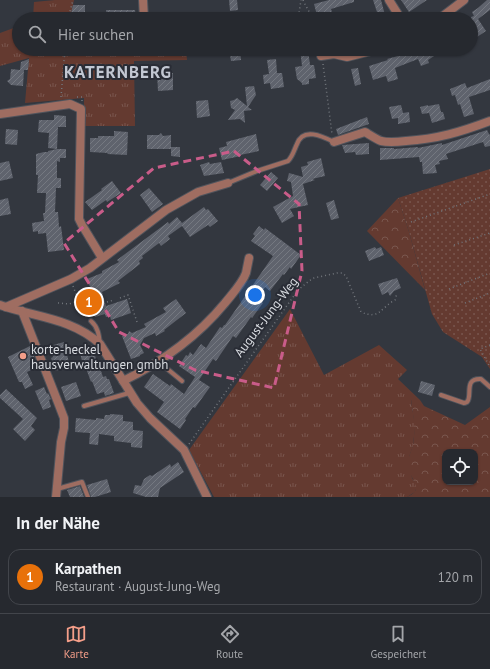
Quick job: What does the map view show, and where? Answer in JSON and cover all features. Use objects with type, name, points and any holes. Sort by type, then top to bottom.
[{"type":"street","points":[[143,0],[144,12]]},
{"type":"street","points":[[389,0],[397,12]]},
{"type":"street","points":[[448,12],[464,0]]},
{"type":"street","points":[[0,114],[70,104],[81,109],[79,219],[102,258]]},
{"type":"street","points":[[334,142],[365,132],[381,141],[395,142],[441,137],[464,131],[490,121]]},
{"type":"street","points":[[3,306],[71,279],[90,268],[166,210],[198,192],[228,183]]},
{"type":"street","points":[[123,381],[160,361],[197,332],[219,310],[244,278],[249,258]]},
{"type":"street","points":[[3,306],[22,311],[34,311],[71,325],[90,335],[100,344],[137,404],[184,450],[207,497]]},
{"type":"street","points":[[22,311],[64,418],[56,493]]},
{"type":"lane","points":[[228,183],[257,171],[288,161],[303,135],[309,134],[334,142]]},
{"type":"lane","points":[[91,321],[98,331],[100,344]]},
{"type":"lane","points":[[160,361],[182,381]]},
{"type":"lane","points":[[441,395],[464,403],[469,400],[470,385],[475,380],[481,379],[490,387]]},
{"type":"lane","points":[[84,406],[130,393]]},
{"type":"lane","points":[[56,493],[82,482],[88,497]]},
{"type":"path","points":[[70,12],[73,0]]},
{"type":"path","points":[[299,12],[302,0]]},
{"type":"path","points":[[302,0],[309,12]]},
{"type":"path","points":[[61,97],[64,56]]},
{"type":"path","points":[[321,56],[334,142]]},
{"type":"path","points":[[75,97],[82,97],[81,109]]},
{"type":"path","points":[[411,222],[490,194]]},
{"type":"path","points":[[454,245],[490,233]]},
{"type":"path","name":"August-Jung-Weg","points":[[184,450],[298,290],[309,281],[314,278],[337,273],[346,276],[361,312],[368,315],[378,313],[388,303],[395,300],[397,293]]},
{"type":"path","points":[[449,289],[490,273]]},
{"type":"path","points":[[71,279],[78,301],[85,316]]},
{"type":"path","points":[[465,303],[490,293]]},
{"type":"path","points":[[120,298],[128,295],[137,322]]},
{"type":"path","points":[[108,302],[114,300]]},
{"type":"path","points":[[58,303],[69,304],[78,301]]},
{"type":"path","points":[[490,345],[480,350],[490,367]]},
{"type":"highlighted area","points":[[234,151],[299,204],[302,271],[274,388],[195,370],[119,332],[64,243],[154,168]]},
{"type":"green space","points":[[74,0],[71,12],[33,12],[34,2]]},
{"type":"green space","points":[[12,29],[12,56],[187,56],[187,60],[134,61],[135,126],[84,126],[84,98],[25,103],[29,58],[0,66],[0,33]]},
{"type":"green space","points":[[490,169],[490,369],[482,357],[443,332],[432,314],[398,198]]},
{"type":"green space","points":[[398,198],[409,232],[425,290],[367,231]]},
{"type":"green space","points":[[290,309],[324,375],[379,345],[407,370],[398,379],[420,400],[411,400],[415,426],[413,446],[409,457],[412,478],[416,484],[415,492],[407,497],[214,497],[189,450]]},
{"type":"green space","points":[[411,399],[420,400],[424,406],[465,425],[490,407],[490,497],[407,497],[414,493],[416,489],[408,463],[414,439],[414,422]]},
{"type":"building","points":[[229,0],[237,0],[238,10],[230,11]]},
{"type":"building","points":[[329,0],[354,0],[354,2],[331,9],[332,12],[316,12],[314,4]]},
{"type":"building","points":[[373,0],[381,0],[384,12],[377,12]]},
{"type":"building","points":[[401,0],[427,0],[409,12]]},
{"type":"building","points":[[487,0],[490,0],[490,10],[478,19],[478,12],[472,12]]},
{"type":"building","points":[[73,5],[85,5],[85,12],[71,12]]},
{"type":"building","points":[[106,10],[135,10],[135,12],[106,12]]},
{"type":"building","points":[[478,19],[486,31],[478,36]]},
{"type":"building","points":[[230,56],[241,56],[241,60],[231,61]]},
{"type":"building","points":[[301,56],[309,56],[310,65],[314,65],[316,78],[309,79],[309,84],[302,85],[302,83],[297,79],[295,67],[302,66]]},
{"type":"building","points":[[398,56],[434,56],[428,60],[429,63],[421,66],[418,59],[395,68],[398,79],[388,82],[386,76],[373,80],[369,66],[388,60],[387,59]]},
{"type":"building","points":[[29,59],[28,70],[24,70],[23,86],[11,85],[7,81],[10,79],[11,69],[20,70],[21,62]]},
{"type":"building","points":[[276,59],[277,73],[282,73],[284,87],[271,89],[270,83],[264,84],[263,75],[269,74],[267,60]]},
{"type":"building","points":[[358,68],[361,84],[355,86],[351,69]]},
{"type":"building","points":[[157,73],[173,73],[173,90],[158,91]]},
{"type":"building","points":[[490,79],[490,90],[469,97],[474,114],[464,117],[460,104],[458,105],[455,95],[452,96],[450,89],[465,83],[467,88]]},
{"type":"building","points":[[254,86],[256,95],[248,107],[252,110],[244,111],[245,123],[240,119],[228,120],[235,110],[231,108],[230,101],[237,98],[247,106],[245,87]]},
{"type":"building","points":[[208,100],[210,116],[197,118],[196,101]]},
{"type":"building","points":[[439,104],[445,119],[432,123],[429,113],[422,114],[420,107]]},
{"type":"building","points":[[401,105],[403,113],[409,112],[410,122],[398,124],[398,118],[392,119],[389,107]]},
{"type":"building","points":[[54,115],[66,116],[66,127],[58,127],[57,149],[48,148],[49,133],[38,132],[39,120],[54,120]]},
{"type":"building","points":[[367,117],[369,124],[338,135],[336,129]]},
{"type":"building","points":[[6,129],[18,130],[17,145],[5,144]]},
{"type":"building","points":[[487,130],[490,135],[490,146],[485,147],[483,142],[446,154],[448,159],[439,161],[440,164],[435,165],[437,173],[423,174],[422,162],[420,162],[419,157],[380,160],[380,148],[418,148],[442,143],[442,145]]},
{"type":"building","points":[[114,131],[128,132],[127,155],[90,152],[90,138],[98,138],[98,136],[114,136]]},
{"type":"building","points":[[161,133],[163,136],[171,135],[171,147],[180,147],[180,157],[171,156],[171,149],[147,149],[147,135],[159,135]]},
{"type":"building","points":[[256,134],[259,151],[222,160],[219,148],[227,146],[226,142]]},
{"type":"building","points":[[369,143],[369,154],[356,155],[355,152],[345,153],[342,145]]},
{"type":"building","points":[[57,149],[66,149],[66,158],[60,158],[60,162],[57,161],[57,178],[61,178],[61,188],[56,188],[55,212],[58,212],[59,227],[61,226],[64,250],[48,252],[46,233],[38,234],[38,231],[33,232],[32,223],[44,221],[43,213],[45,213],[46,193],[37,193],[38,175],[36,175],[36,154]]},
{"type":"building","points":[[321,158],[325,176],[312,179],[315,180],[303,184],[308,205],[290,209],[294,216],[282,223],[273,207],[293,196],[291,182],[287,181],[289,173],[303,177],[301,167],[308,165],[307,162]]},
{"type":"building","points":[[9,161],[13,178],[0,181],[0,163]]},
{"type":"building","points":[[209,162],[210,164],[221,162],[224,173],[204,176],[200,165]]},
{"type":"building","points":[[271,172],[278,178],[267,191],[260,185]]},
{"type":"building","points":[[112,181],[121,193],[107,202],[106,200],[92,210],[85,202]]},
{"type":"building","points":[[149,188],[163,204],[152,212],[140,195]]},
{"type":"building","points":[[8,198],[11,214],[0,216],[0,200]]},
{"type":"building","points":[[334,200],[339,218],[331,220],[326,203]]},
{"type":"building","points":[[204,207],[206,210],[208,209],[218,221],[210,227],[208,225],[190,237],[182,226],[168,236],[170,239],[161,246],[159,243],[142,256],[143,258],[139,261],[140,264],[118,281],[120,283],[102,292],[106,306],[127,299],[131,313],[111,320],[110,316],[106,317],[105,314],[89,317],[87,309],[85,309],[78,291],[90,287],[87,279],[102,273],[102,271],[119,262],[117,260],[168,222],[169,224],[177,217],[182,223]]},
{"type":"building","points":[[259,226],[264,230],[265,228],[301,255],[291,269],[290,267],[284,275],[283,274],[270,291],[265,287],[257,299],[263,303],[236,338],[233,336],[216,361],[213,359],[199,380],[210,387],[195,408],[193,407],[180,429],[157,412],[164,402],[144,387],[153,374],[170,386],[171,384],[184,394],[195,377],[179,366],[186,355],[188,356],[190,352],[193,355],[201,344],[206,348],[220,327],[222,328],[225,325],[273,256],[251,241],[255,236],[253,234]]},
{"type":"building","points":[[375,247],[376,249],[381,247],[384,255],[369,261],[365,251]]},
{"type":"building","points":[[397,278],[401,288],[394,291],[390,296],[388,292],[382,295],[378,284]]},
{"type":"building","points":[[176,299],[186,313],[164,330],[165,331],[156,336],[155,333],[144,338],[140,345],[144,353],[131,359],[122,336],[128,334],[129,331],[132,333],[146,327],[144,324],[166,312],[163,308]]},
{"type":"building","points":[[64,342],[70,367],[55,371],[51,358],[53,357],[50,346]]},
{"type":"building","points":[[92,345],[103,377],[106,376],[107,379],[109,379],[114,393],[105,396],[104,392],[97,394],[92,381],[91,382],[83,360],[82,361],[79,349]]},
{"type":"building","points":[[30,346],[38,367],[27,372],[33,385],[25,389],[22,382],[19,382],[8,357]]},
{"type":"building","points":[[421,381],[435,385],[432,396],[418,392]]},
{"type":"building","points":[[76,382],[81,396],[66,401],[61,387]]},
{"type":"building","points":[[44,387],[51,399],[49,400],[51,407],[43,410],[35,391]]},
{"type":"building","points":[[6,389],[37,418],[31,426],[35,430],[25,441],[13,429],[23,419],[0,398],[0,395]]},
{"type":"building","points":[[105,415],[123,415],[123,421],[133,422],[133,430],[143,431],[142,448],[131,447],[131,443],[114,441],[114,436],[99,434],[98,445],[89,444],[90,433],[75,432],[76,418],[96,420],[96,418],[104,419]]},
{"type":"building","points":[[178,462],[184,472],[160,488],[158,497],[146,497],[133,493],[135,485],[141,486],[144,479],[150,475],[152,476],[170,464],[171,467]]},
{"type":"building","points":[[107,479],[111,492],[91,497],[87,485]]},
{"type":"building","points":[[80,486],[84,497],[70,497],[67,490]]},
{"type":"place","name":"Karpathen","points":[[89,302]]},
{"type":"place","name":"korte-heckel hausverwaltungen gmbh","points":[[23,356]]},
{"type":"district","name":"KATERNBERG","points":[[118,72]]}]
